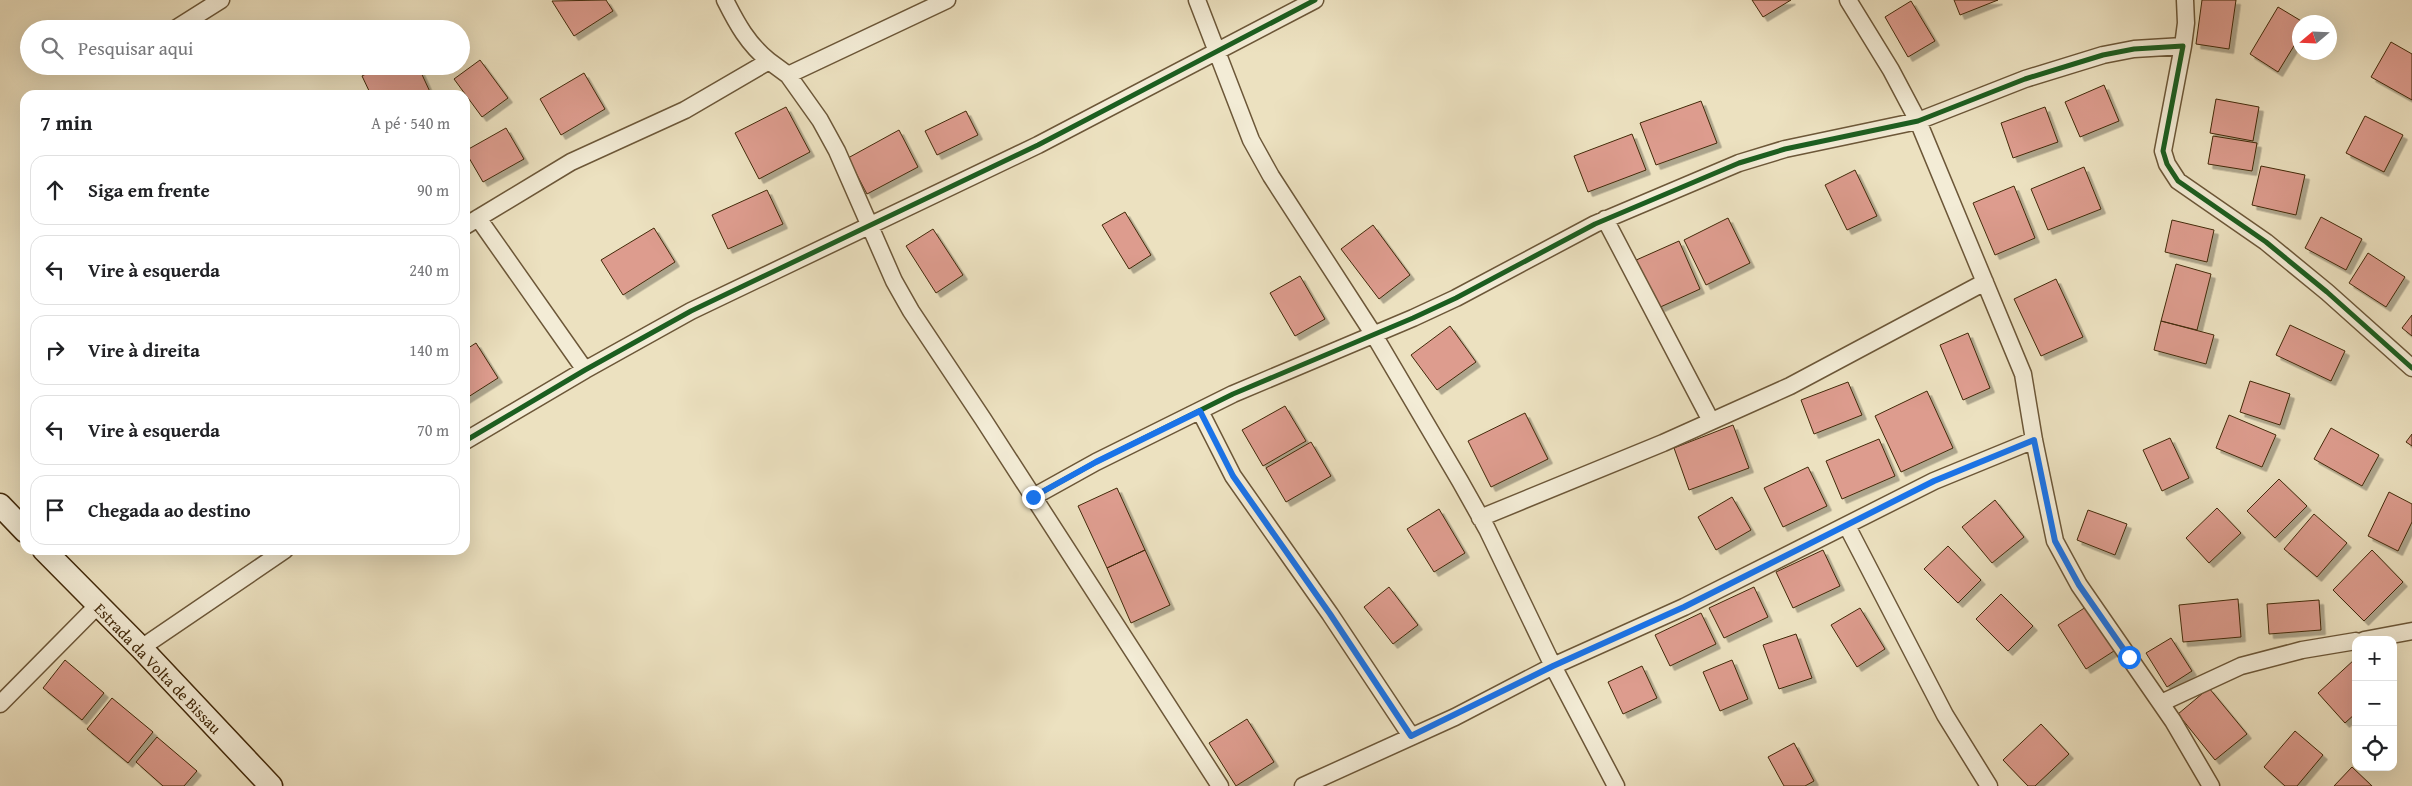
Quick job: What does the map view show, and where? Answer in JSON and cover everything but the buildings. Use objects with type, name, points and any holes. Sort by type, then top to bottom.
[{"type":"main road","points":[[0,505],[20,525]]},
{"type":"main road","name":"Estrada da Volta de Bissau","points":[[49,555],[142,648],[271,786]]},
{"type":"street","points":[[189,20],[221,0]]},
{"type":"street","points":[[725,0],[738,28],[755,50],[788,75],[824,128],[894,281],[911,311],[1220,786]]},
{"type":"street","points":[[788,75],[948,0]]},
{"type":"street","points":[[1197,0],[1251,140],[1271,176],[1374,335],[1480,518],[1553,666],[1616,786]]},
{"type":"street","points":[[470,438],[585,370],[691,311],[1038,145],[1315,0]]},
{"type":"street","points":[[1848,0],[1891,70],[1918,121],[2023,374],[2034,440],[2055,541],[2079,585],[2161,703],[2190,748],[2211,786]]},
{"type":"street","points":[[2185,0],[2186,23],[2183,46],[2163,151],[2167,164],[2178,181],[2266,242],[2327,292],[2412,368]]},
{"type":"street","points":[[1033,497],[1096,462],[1200,411],[1266,380],[1456,298],[1605,219],[1739,163],[1776,151],[1918,121],[2026,79],[2104,55],[2134,48],[2183,46]]},
{"type":"street","points":[[585,370],[471,222],[571,162],[622,137],[685,110],[769,62]]},
{"type":"street","points":[[1605,219],[1711,421]]},
{"type":"street","points":[[1480,518],[1711,421],[1816,374],[1985,282]]},
{"type":"street","points":[[1200,411],[1233,476],[1320,598],[1411,736]]},
{"type":"street","points":[[1303,786],[1411,736],[1553,666],[1684,607],[1934,481],[2034,440]]},
{"type":"street","points":[[1847,526],[1945,715],[1989,786]]},
{"type":"street","points":[[142,648],[271,555]]},
{"type":"street","points":[[0,704],[98,605]]},
{"type":"street","points":[[2385,636],[2412,631]]},
{"type":"street","points":[[2161,703],[2242,666],[2302,650],[2352,642]]},
{"type":"cycle path","points":[[470,438],[585,370],[691,311],[1038,145],[1315,0]]},
{"type":"cycle path","points":[[1033,497],[1096,462],[1233,394],[1413,318],[1456,298],[1595,224],[1739,163],[1785,149],[1918,121],[2025,79],[2103,55],[2134,49],[2183,46],[2163,151],[2167,164],[2178,181],[2266,242],[2327,292],[2412,368]]},
{"type":"route","points":[[1033,497],[1096,462],[1200,411],[1233,476],[1288,552],[1411,736],[1553,666],[1684,607],[1934,481],[2034,440],[2055,541],[2079,585],[2129,657]]}]
